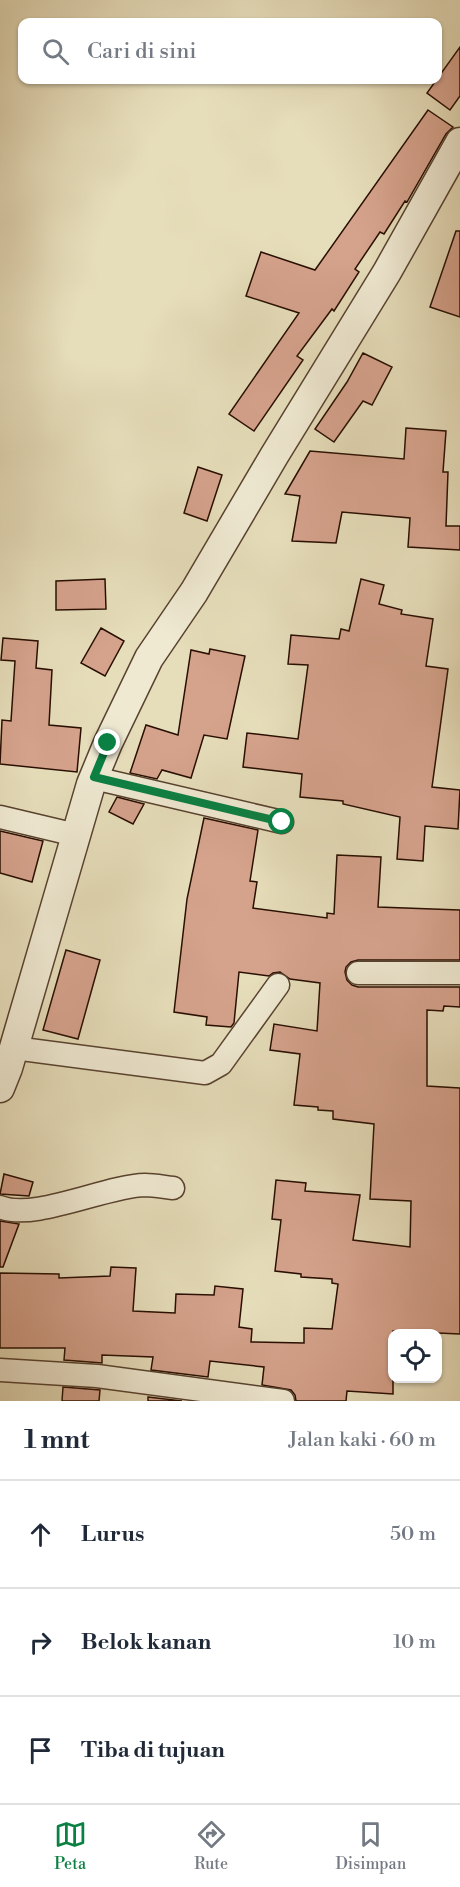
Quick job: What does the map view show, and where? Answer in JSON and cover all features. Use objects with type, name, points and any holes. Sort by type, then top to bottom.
[{"type":"street","points":[[0,1088],[14,1048],[94,777],[149,658],[194,592],[387,272],[460,142]]},
{"type":"street","points":[[94,777],[282,822]]},
{"type":"street","points":[[0,817],[76,835]]},
{"type":"street","points":[[358,974],[460,973]]},
{"type":"street","points":[[14,1048],[205,1073],[222,1064],[278,985]]},
{"type":"street","points":[[0,1207],[6,1210],[44,1208],[101,1192],[145,1185],[173,1188]]},
{"type":"street","points":[[0,1370],[97,1376],[284,1401]]},
{"type":"building","points":[[460,47],[460,96],[450,110],[427,93],[433,84],[442,84],[442,72]]},
{"type":"building","points":[[428,110],[453,127],[446,134],[407,202],[405,201],[384,234],[380,232],[355,269],[359,272],[334,311],[332,309],[297,356],[303,360],[254,431],[229,414],[299,313],[246,296],[261,252],[315,270]]},
{"type":"building","points":[[456,231],[460,231],[460,317],[430,307]]},
{"type":"building","points":[[363,353],[392,367],[372,405],[363,401],[334,442],[315,429],[347,382]]},
{"type":"building","points":[[406,428],[446,431],[443,472],[448,472],[446,526],[460,526],[460,550],[408,547],[410,518],[342,512],[336,543],[292,541],[300,496],[285,494],[310,451],[404,459]]},
{"type":"building","points":[[198,467],[222,475],[207,521],[184,513]]},
{"type":"building","points":[[105,579],[106,609],[56,610],[56,581]]},
{"type":"building","points":[[361,579],[384,585],[379,604],[402,610],[401,614],[433,619],[426,666],[448,669],[432,787],[460,790],[458,829],[425,826],[423,861],[397,859],[400,817],[343,804],[343,801],[300,797],[302,774],[243,767],[247,733],[298,739],[308,665],[288,664],[291,635],[339,639],[341,629],[349,631]]},
{"type":"building","points":[[101,628],[124,641],[105,676],[81,663]]},
{"type":"building","points":[[3,638],[38,641],[36,668],[52,670],[49,725],[81,728],[77,772],[0,764],[2,720],[11,721],[15,661],[1,660]]},
{"type":"building","points":[[210,649],[245,656],[227,739],[204,735],[191,778],[162,770],[157,779],[130,773],[146,725],[178,735],[191,650],[209,654]]},
{"type":"building","points":[[117,797],[144,804],[133,824],[109,812]]},
{"type":"building","points":[[204,818],[258,830],[250,881],[257,882],[253,908],[327,918],[327,913],[334,914],[337,855],[381,857],[378,907],[460,910],[460,960],[358,960],[351,962],[345,972],[347,980],[358,987],[460,987],[460,1007],[444,1006],[443,1011],[427,1010],[427,1086],[460,1088],[460,1334],[442,1333],[442,1329],[388,1329],[388,1383],[393,1383],[393,1394],[347,1391],[346,1401],[296,1401],[291,1390],[262,1385],[264,1367],[210,1361],[208,1377],[151,1370],[153,1357],[102,1355],[102,1363],[64,1360],[65,1348],[0,1348],[0,1273],[59,1274],[59,1278],[110,1276],[111,1267],[136,1268],[133,1311],[175,1313],[176,1294],[214,1295],[215,1286],[243,1289],[239,1327],[252,1329],[251,1342],[304,1343],[304,1328],[332,1329],[338,1284],[332,1283],[332,1279],[301,1277],[301,1274],[275,1271],[281,1220],[272,1219],[276,1180],[306,1183],[305,1191],[360,1195],[353,1240],[410,1247],[411,1201],[370,1199],[374,1124],[333,1119],[333,1111],[294,1105],[300,1054],[270,1050],[274,1024],[317,1031],[320,983],[290,979],[280,972],[269,976],[239,972],[234,1023],[231,1027],[206,1025],[207,1017],[174,1012],[187,899]]},
{"type":"building","points":[[0,831],[43,841],[32,882],[0,873]]},
{"type":"building","points":[[66,950],[100,960],[78,1039],[43,1030]]},
{"type":"building","points":[[4,1174],[33,1182],[29,1196],[0,1194]]},
{"type":"building","points":[[0,1221],[19,1224],[3,1267],[0,1267]]},
{"type":"building","points":[[63,1387],[100,1390],[99,1401],[62,1401]]},
{"type":"building","points":[[148,1397],[182,1401],[148,1401]]},
{"type":"route","points":[[108,743],[94,777],[282,822]]}]
